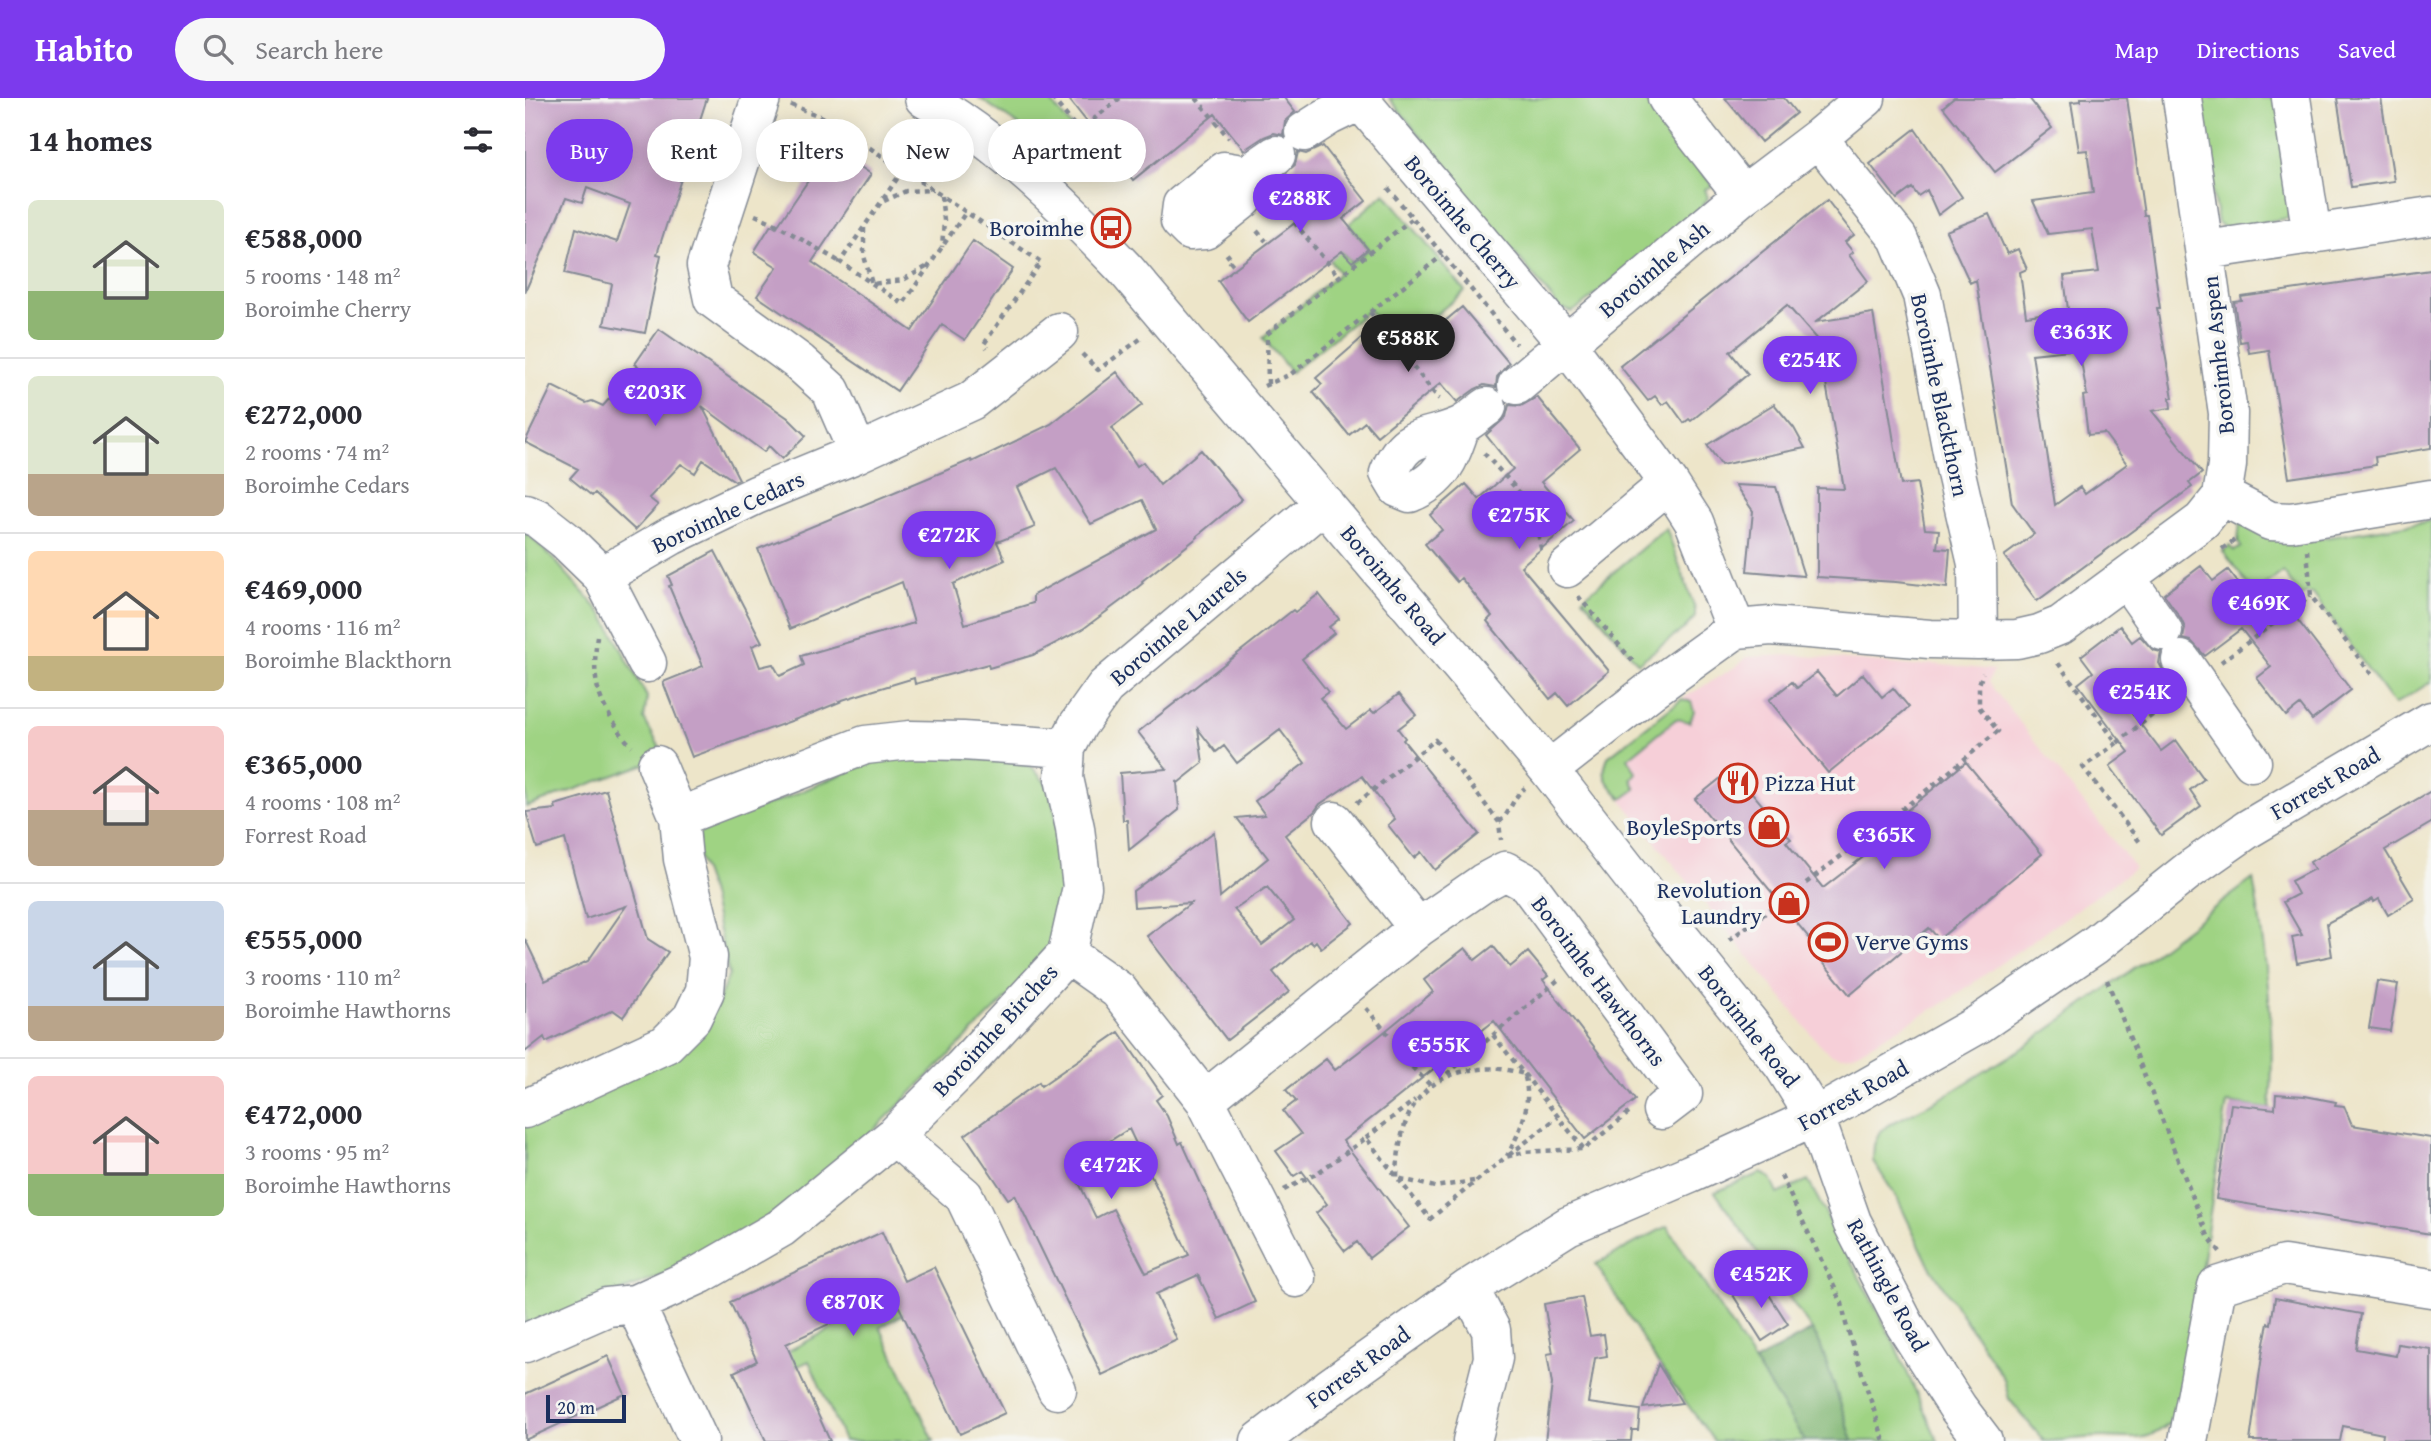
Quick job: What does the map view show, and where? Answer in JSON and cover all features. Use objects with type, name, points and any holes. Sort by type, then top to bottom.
[{"type":"street","name":"Boroimhe Road","points":[[924,98],[1015,161],[1073,214],[1170,318],[1549,770],[1783,1065],[1815,1117]]},
{"type":"street","points":[[1667,98],[1743,195]]},
{"type":"street","name":"Boroimhe Ash","points":[[1566,343],[1743,195],[1866,98]]},
{"type":"street","name":"Boroimhe Aspen","points":[[2182,98],[2228,412],[2227,466],[2222,496]]},
{"type":"street","points":[[2291,98],[2312,235]]},
{"type":"street","name":"Boroimhe Cherry","points":[[1275,165],[1329,116],[1359,99],[1566,343],[1669,483],[1694,522],[1736,629]]},
{"type":"street","points":[[772,100],[727,204],[706,267],[713,299],[799,362],[831,391],[858,453]]},
{"type":"street","name":"Boroimhe Blackthorn","points":[[1818,138],[1898,238],[1922,295],[1953,461],[1977,564],[1977,640]]},
{"type":"street","name":"Boroimhe Aspen","points":[[2206,250],[2431,216]]},
{"type":"street","name":"Boroimhe Cedars","points":[[602,576],[671,536],[756,495],[858,453],[971,401],[1059,332]]},
{"type":"street","points":[[1489,399],[1566,343]]},
{"type":"street","points":[[1567,568],[1669,483]]},
{"type":"street","points":[[1549,770],[1654,688],[1736,629],[1771,626],[1930,639],[2017,639],[2061,625],[2202,521],[2222,496],[2270,520],[2291,523],[2431,499]]},
{"type":"street","name":"Boroimhe Laurels","points":[[1066,748],[1078,725],[1105,687],[1324,503]]},
{"type":"street","points":[[525,513],[537,518],[565,540],[602,576],[647,663]]},
{"type":"street","points":[[2126,578],[2252,762]]},
{"type":"street","name":"Forrest Road","points":[[1260,1441],[1328,1388],[1469,1288],[1568,1226],[1815,1117],[1979,1024],[2095,945],[2188,871],[2248,829],[2431,721]]},
{"type":"street","points":[[679,817],[865,745],[910,740],[1066,748]]},
{"type":"street","name":"Boroimhe Birches","points":[[525,1343],[607,1307],[635,1304],[701,1274],[781,1228],[894,1136],[962,1068],[1067,954],[1082,887],[1075,828],[1063,778],[1066,748]]},
{"type":"street","points":[[525,1109],[666,1044],[692,1018],[705,991],[708,957],[683,859],[679,817],[656,765]]},
{"type":"street","points":[[1334,821],[1418,928]]},
{"type":"street","points":[[1205,1100],[1418,928],[1505,871]]},
{"type":"street","name":"Boroimhe Hawthorns","points":[[1505,871],[1527,883],[1683,1094],[1647,1110]]},
{"type":"street","points":[[1067,954],[1118,990],[1205,1100],[1296,1278]]},
{"type":"street","name":"Rathingle Road","points":[[1815,1117],[1852,1222],[1905,1325],[1958,1408],[1983,1441]]},
{"type":"street","points":[[894,1136],[964,1196],[1057,1390]]},
{"type":"street","points":[[2187,1441],[2217,1286],[2284,1265],[2431,1288]]},
{"type":"street","points":[[1469,1288],[1491,1331],[1493,1358],[1472,1441]]},
{"type":"street","points":[[635,1304],[699,1441]]},
{"type":"path","points":[[1052,98],[1079,131],[1120,98]]},
{"type":"path","points":[[1196,98],[1230,141]]},
{"type":"path","points":[[772,100],[825,118],[882,156]]},
{"type":"path","points":[[1275,165],[1339,277]]},
{"type":"path","points":[[840,262],[895,182]]},
{"type":"path","points":[[922,182],[1041,262],[984,344],[1007,373]]},
{"type":"path","points":[[1388,187],[1443,255],[1489,399]]},
{"type":"path","points":[[881,202],[906,191],[934,190]]},
{"type":"path","points":[[940,195],[944,220],[942,247]]},
{"type":"path","points":[[727,204],[772,222],[840,262],[903,304],[966,212]]},
{"type":"path","points":[[1413,218],[1267,334],[1265,386],[1291,374],[1443,255]]},
{"type":"path","points":[[864,227],[864,257],[872,284]]},
{"type":"path","points":[[1249,238],[1258,231],[1266,241]]},
{"type":"path","points":[[1233,265],[1226,257],[1236,248]]},
{"type":"path","points":[[872,284],[903,280],[931,263]]},
{"type":"path","points":[[1370,312],[1489,399]]},
{"type":"path","points":[[1059,332],[1098,370],[1170,318]]},
{"type":"path","points":[[598,626],[595,655],[597,692],[607,713],[627,742],[656,765]]},
{"type":"path","points":[[1334,821],[1436,740],[1499,822],[1505,871]]},
{"type":"path","points":[[2117,743],[2083,768],[2142,845]]},
{"type":"path","points":[[1805,883],[1966,758]]},
{"type":"path","points":[[1499,822],[1506,817],[1518,792],[1549,770]]},
{"type":"path","points":[[1729,940],[1784,899]]},
{"type":"path","points":[[1259,1202],[1316,1174],[1366,1138],[1445,1076],[1583,959]]},
{"type":"path","points":[[2107,980],[2208,1236],[2243,1279]]},
{"type":"path","points":[[1493,1035],[1584,1149]]},
{"type":"path","points":[[1412,1067],[1430,1086]]},
{"type":"path","points":[[1445,1076],[1494,1067],[1524,1074]]},
{"type":"path","points":[[1506,1157],[1524,1119],[1528,1087],[1524,1074]]},
{"type":"path","points":[[1398,1178],[1399,1146],[1403,1129],[1418,1098]]},
{"type":"path","points":[[1506,1157],[1524,1152],[1584,1149],[1647,1110]]},
{"type":"path","points":[[1366,1138],[1430,1219],[1558,1117]]},
{"type":"path","points":[[1781,1176],[1842,1303],[1846,1324],[1884,1441]]},
{"type":"path","points":[[1398,1178],[1435,1187],[1477,1180]]},
{"type":"shaded area","points":[[1794,655],[1994,670],[1988,682],[2135,868],[1949,1000],[1852,1055],[1830,1054],[1820,1045],[1606,781],[1603,769],[1608,757],[1682,699],[1740,664],[1746,657]]},
{"type":"green space","points":[[979,98],[1048,98],[1065,119],[1010,119]]},
{"type":"green space","points":[[1389,98],[1644,98],[1713,186],[1705,189],[1708,198],[1699,211],[1580,307],[1572,312],[1564,309],[1559,312],[1555,302]]},
{"type":"green space","points":[[2196,98],[2277,98],[2293,208],[2288,218],[2225,229],[2218,223]]},
{"type":"green space","points":[[1385,193],[1465,291],[1398,345],[1369,310],[1291,372],[1263,338],[1339,273],[1321,249],[1332,241],[1351,263],[1369,249],[1349,224]]},
{"type":"green space","points":[[2431,521],[2431,682],[2394,705],[2313,594],[2306,593],[2302,597],[2283,572],[2254,593],[2223,551],[2230,546],[2234,551],[2241,547],[2238,542],[2240,522],[2303,536],[2304,541]]},
{"type":"green space","points":[[1666,528],[1695,609],[1695,617],[1685,628],[1638,663],[1583,598]]},
{"type":"green space","points":[[525,531],[604,616],[647,697],[644,719],[665,757],[526,807]]},
{"type":"green space","points":[[1682,699],[1691,702],[1694,711],[1690,722],[1676,719],[1628,758],[1636,773],[1631,779],[1636,789],[1622,799],[1606,780],[1604,770],[1608,757]]},
{"type":"green space","points":[[904,753],[1013,761],[1032,767],[1050,788],[1069,880],[1065,920],[1041,964],[866,1138],[784,1208],[685,1267],[525,1328],[525,1127],[714,1010],[729,975],[710,891],[696,851],[699,834],[845,773]]},
{"type":"green space","points":[[2253,879],[2269,994],[2272,1052],[2270,1109],[2227,1103],[2179,1413],[2163,1429],[2138,1438],[2090,1437],[2044,1441],[2009,1399],[2004,1379],[1928,1263],[1897,1198],[1873,1161],[1874,1145],[1879,1133],[1888,1125],[1940,1099],[2024,1047]]},
{"type":"green space","points":[[1761,1173],[1771,1178],[1778,1194],[1808,1180],[1893,1341],[1938,1441],[1853,1441],[1820,1344],[1715,1192]]},
{"type":"green space","points":[[1667,1226],[1805,1441],[1714,1441],[1658,1364],[1596,1264]]},
{"type":"green space","points":[[915,1286],[924,1303],[880,1327],[934,1441],[844,1441],[809,1361],[761,1382],[778,1356]]},
{"type":"green space","points":[[1812,1330],[1820,1344],[1853,1441],[1805,1441],[1754,1362]]},
{"type":"building","points":[[525,98],[707,98],[700,119],[647,119],[647,182],[680,182],[657,254],[661,255],[645,333],[604,325],[612,284],[565,273],[576,228],[617,242],[630,204],[587,188],[582,203],[566,198],[525,292]]},
{"type":"building","points":[[1068,98],[1284,98],[1295,112],[1285,121],[1283,135],[1274,133],[1244,150],[1215,114],[1146,170],[1146,119],[1085,119]]},
{"type":"building","points":[[1725,98],[1784,98],[1796,113],[1761,142]]},
{"type":"building","points":[[1954,98],[2029,98],[2052,128],[1995,172],[1943,107]]},
{"type":"building","points":[[2081,98],[2127,98],[2144,215],[2147,215],[2160,308],[2157,308],[2173,398],[2170,398],[2171,408],[2152,411],[2202,473],[2189,483],[2192,487],[2037,601],[2004,556],[2034,534],[2012,503],[1976,280],[1970,283],[1946,231],[1989,214],[2007,254],[2018,249],[2027,269],[2020,272],[2026,316],[2068,310],[2064,276],[2099,272],[2092,229],[2048,234],[2033,201],[2093,193],[2087,150],[2079,151],[2071,102],[2081,101]],"holes":[[[2079,349],[2087,395],[2083,396],[2088,435],[2104,433],[2127,464],[2085,494],[2080,487],[2055,505],[2032,354]]]},
{"type":"building","points":[[2337,98],[2381,98],[2394,181],[2351,187]]},
{"type":"building","points":[[1915,129],[1962,197],[1938,215],[1927,190],[1918,196],[1912,188],[1897,199],[1870,164]]},
{"type":"building","points":[[1323,146],[1366,201],[1343,219],[1368,249],[1352,262],[1342,251],[1248,322],[1218,281],[1300,219],[1272,184],[1295,165],[1298,152],[1306,154]]},
{"type":"building","points":[[807,182],[866,182],[812,262],[912,331],[973,241],[1013,269],[965,340],[942,325],[897,391],[757,296],[777,267],[754,252],[771,225],[776,228]]},
{"type":"building","points":[[1827,200],[1854,235],[1845,242],[1853,252],[1849,255],[1868,281],[1816,322],[1873,313],[1901,485],[1917,483],[1925,529],[1939,530],[1937,548],[1950,549],[1947,588],[1817,577],[1817,488],[1844,489],[1819,342],[1787,305],[1730,352],[1748,374],[1691,421],[1689,419],[1684,423],[1668,401],[1662,405],[1655,396],[1648,401],[1620,366]]},
{"type":"building","points":[[2431,270],[2431,448],[2375,457],[2376,465],[2289,478],[2269,350],[2249,353],[2247,341],[2240,342],[2234,302],[2242,301],[2241,297]]},
{"type":"building","points":[[1462,307],[1509,363],[1497,377],[1496,387],[1484,385],[1457,402],[1441,383],[1377,436],[1365,422],[1349,435],[1313,392],[1322,384],[1316,378],[1362,338],[1368,346],[1379,337],[1398,360]]},
{"type":"building","points":[[659,329],[788,418],[806,436],[782,459],[769,446],[764,452],[702,406],[739,479],[735,481],[703,460],[695,473],[681,464],[649,498],[658,505],[635,530],[595,493],[592,496],[570,478],[578,469],[525,442],[552,386],[586,403],[592,401],[603,406],[638,366],[635,364]]},
{"type":"building","points":[[1117,372],[1142,405],[1112,428],[1137,466],[1143,462],[1160,485],[1201,450],[1242,499],[1122,600],[1083,629],[1033,655],[989,668],[988,664],[915,684],[914,678],[839,701],[692,757],[663,682],[703,666],[669,586],[672,585],[668,576],[715,551],[762,642],[752,646],[760,667],[773,664],[780,676],[804,665],[801,656],[914,623],[902,582],[790,629],[758,549],[971,460],[972,462],[1051,424]],"holes":[[[1056,468],[1091,524],[1142,500],[1156,529],[1033,595],[1033,603],[965,624],[953,584],[1005,560],[997,542],[1035,527],[1017,487]]]},
{"type":"building","points":[[1537,397],[1580,449],[1541,482],[1574,521],[1521,566],[1609,671],[1568,706],[1557,693],[1550,699],[1487,621],[1492,616],[1461,578],[1457,582],[1425,544],[1442,530],[1430,515],[1466,484],[1479,499],[1513,469],[1486,435],[1506,417],[1509,405],[1521,406]]},
{"type":"building","points":[[1774,404],[1794,428],[1805,448],[1721,465],[1707,445]]},
{"type":"building","points":[[1735,485],[1776,487],[1804,576],[1747,571],[1753,511]]},
{"type":"building","points":[[2201,566],[2213,581],[2228,570],[2250,598],[2270,584],[2351,690],[2312,720],[2300,705],[2286,716],[2257,678],[2271,667],[2241,629],[2205,656],[2191,641],[2183,639],[2185,628],[2164,594]]},
{"type":"building","points":[[1319,594],[1339,619],[1329,627],[1334,633],[1302,659],[1328,692],[1320,698],[1346,729],[1399,694],[1416,715],[1398,729],[1405,738],[1403,740],[1479,834],[1435,870],[1421,852],[1414,858],[1388,825],[1395,819],[1362,776],[1320,804],[1285,835],[1353,923],[1321,948],[1316,941],[1313,944],[1310,941],[1273,972],[1289,992],[1227,1040],[1147,936],[1191,903],[1134,907],[1133,891],[1214,832],[1220,897],[1268,858],[1237,818],[1265,815],[1255,801],[1305,763],[1280,730],[1237,763],[1224,746],[1216,752],[1198,729],[1203,763],[1178,783],[1177,781],[1179,810],[1129,850],[1127,820],[1123,820],[1120,773],[1167,769],[1138,732],[1293,610],[1295,612]],"holes":[[[1267,887],[1294,920],[1262,945],[1234,909]]]},
{"type":"building","points":[[2120,626],[2132,642],[2140,636],[2153,650],[2161,652],[2159,663],[2170,683],[2131,712],[2161,751],[2176,740],[2204,779],[2190,790],[2201,806],[2161,835],[2110,766],[2129,752],[2078,684],[2093,672],[2081,656]]},
{"type":"building","points":[[1817,672],[1837,696],[1863,674],[1882,697],[1893,688],[1909,707],[1828,773],[1769,700],[1792,682],[1797,688]]},
{"type":"building","points":[[1966,762],[2042,854],[1939,939],[1929,928],[1850,995],[1816,954],[1820,951],[1695,799],[1732,769],[1791,839],[1786,842],[1823,888],[1871,851],[1866,844]]},
{"type":"building","points":[[606,790],[648,939],[668,952],[623,1017],[613,1010],[546,1042],[544,1037],[525,1052],[525,939],[545,981],[588,961],[626,906],[586,919],[565,839],[537,848],[526,812],[556,809],[555,805]]},
{"type":"building","points":[[2431,791],[2431,823],[2385,850],[2414,899],[2388,915],[2379,899],[2374,902],[2373,899],[2327,923],[2332,956],[2297,963],[2292,937],[2302,935],[2283,902],[2298,894],[2291,881],[2314,869],[2310,862]]},
{"type":"building","points":[[1493,946],[1510,967],[1528,952],[1548,976],[1543,980],[1635,1100],[1585,1139],[1494,1021],[1343,1141],[1409,1227],[1369,1258],[1357,1242],[1345,1251],[1316,1213],[1327,1204],[1302,1171],[1294,1176],[1276,1151],[1301,1134],[1283,1111],[1296,1101],[1286,1090],[1326,1059],[1335,1070],[1378,1037],[1433,992],[1424,980],[1465,948],[1475,960]]},
{"type":"building","points":[[2377,981],[2398,984],[2390,1031],[2369,1028]]},
{"type":"building","points":[[1119,1032],[1162,1095],[1156,1100],[1167,1116],[1179,1144],[1182,1142],[1255,1302],[1219,1319],[1198,1275],[1156,1294],[1177,1340],[1102,1375],[1015,1195],[1008,1199],[965,1135],[1039,1082],[1041,1086]],"holes":[[[1129,1129],[1189,1255],[1146,1273],[1113,1209],[1096,1218],[1077,1179],[1096,1169],[1089,1154]]]},
{"type":"building","points":[[2276,1094],[2336,1102],[2335,1105],[2344,1106],[2352,1125],[2431,1138],[2431,1234],[2216,1199],[2231,1104],[2275,1109]]},
{"type":"building","points":[[882,1232],[904,1281],[934,1267],[1005,1413],[960,1434],[893,1294],[786,1344],[830,1441],[766,1441],[734,1372],[757,1361],[730,1302]]},
{"type":"building","points":[[1759,1279],[1788,1324],[1762,1341],[1733,1295]]},
{"type":"building","points":[[1582,1297],[1590,1336],[1604,1334],[1607,1356],[1595,1358],[1588,1403],[1640,1410],[1638,1430],[1632,1430],[1631,1441],[1545,1441],[1552,1384],[1547,1354],[1553,1353],[1544,1304]]},
{"type":"building","points":[[2275,1298],[2361,1314],[2356,1349],[2396,1356],[2398,1344],[2431,1349],[2431,1441],[2382,1441],[2383,1434],[2343,1426],[2340,1441],[2250,1441],[2263,1349]]},
{"type":"building","points":[[608,1356],[625,1394],[525,1440],[525,1394]]},
{"type":"building","points":[[1658,1364],[1682,1403],[1643,1408]]},
{"type":"place","name":"Boroimhe","points":[[1111,228]]},
{"type":"place","name":"Pizza Hut","points":[[1738,783]]},
{"type":"place","name":"BoyleSports","points":[[1769,827]]},
{"type":"place","name":"Revolution Laundry","points":[[1789,903]]},
{"type":"place","name":"Verve Gyms","points":[[1828,942]]}]
